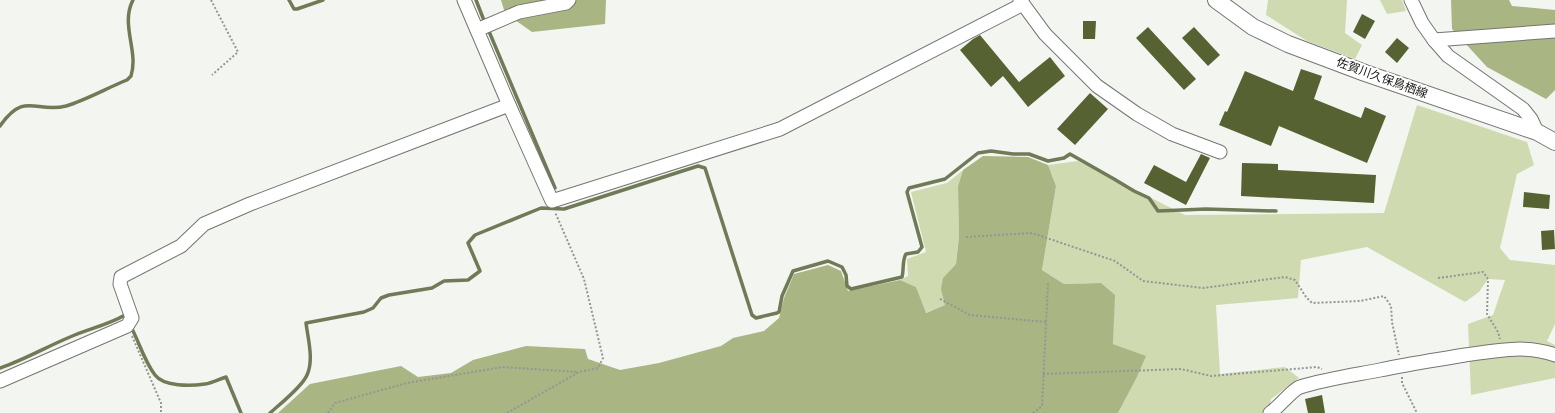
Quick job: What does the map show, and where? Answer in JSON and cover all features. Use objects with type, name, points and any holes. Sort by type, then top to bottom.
[{"type":"main road","name":"佐賀川久保鳥栖線","points":[[1216,0],[1253,27],[1288,44],[1365,73],[1537,132],[1555,142]]},
{"type":"street","points":[[464,0],[552,201],[780,128],[1021,2],[1045,34],[1097,86],[1137,114],[1172,134],[1220,152]]},
{"type":"street","points":[[477,30],[518,12],[566,2],[569,0]]},
{"type":"street","points":[[1411,0],[1422,23],[1448,56],[1523,109],[1531,119],[1537,132]]},
{"type":"street","points":[[1434,40],[1555,31]]},
{"type":"street","points":[[0,380],[130,322],[120,284],[122,277],[181,246],[204,224],[250,204],[509,105]]},
{"type":"street","points":[[1270,413],[1279,407],[1298,387],[1401,366],[1503,350],[1534,350],[1544,351],[1555,355]]},
{"type":"path","points":[[211,0],[238,52],[212,75]]},
{"type":"path","points":[[328,413],[335,403],[422,380],[503,367],[579,372],[598,368],[603,358],[584,280],[556,216]]},
{"type":"path","points":[[966,237],[1032,233],[1115,261],[1144,281],[1203,288],[1285,277],[1295,280],[1306,297],[1312,303],[1360,301],[1384,296],[1391,306],[1392,322],[1401,366],[1402,384],[1416,413]]},
{"type":"path","points":[[1438,278],[1483,272],[1488,279],[1487,314],[1498,332],[1503,350]]},
{"type":"path","points":[[1033,413],[1042,406],[1048,283]]},
{"type":"path","points":[[940,299],[970,316],[1046,322]]},
{"type":"path","points":[[130,322],[161,403],[161,413]]},
{"type":"path","points":[[1043,374],[1180,369],[1211,376],[1317,367],[1324,369]]},
{"type":"path","points":[[508,413],[579,372]]},
{"type":"green space","points":[[501,0],[606,0],[605,24],[532,32],[505,13]]},
{"type":"green space","points":[[1268,0],[1347,0],[1345,33],[1362,45],[1355,59],[1307,41],[1266,15]]},
{"type":"green space","points":[[1380,0],[1402,0],[1406,11],[1387,14]]},
{"type":"green space","points":[[1451,0],[1509,0],[1512,6],[1555,10],[1555,90],[1546,99],[1487,67],[1452,29]]},
{"type":"green space","points":[[1417,105],[1527,142],[1534,165],[1517,174],[1500,248],[1510,260],[1555,265],[1555,324],[1547,341],[1555,345],[1555,378],[1471,395],[1468,324],[1493,315],[1505,280],[1488,279],[1479,292],[1465,302],[1367,247],[1301,260],[1298,298],[1216,305],[1220,374],[1285,367],[1299,378],[1271,399],[1268,413],[1118,413],[1136,379],[1145,356],[1113,344],[1114,295],[1101,283],[1064,284],[1042,270],[1056,186],[1048,165],[1078,161],[1185,215],[1384,213]]},
{"type":"green space","points":[[983,156],[1028,157],[1048,165],[1056,186],[1042,270],[1064,284],[1101,283],[1115,295],[1113,344],[1146,356],[1118,413],[278,413],[310,384],[401,366],[418,377],[451,373],[473,360],[526,346],[585,349],[588,359],[620,370],[659,363],[721,346],[733,338],[764,331],[779,318],[784,298],[794,274],[828,265],[841,271],[848,291],[900,280],[916,287],[926,313],[945,305],[941,289],[943,278],[956,264],[959,237],[958,186],[963,170]]},
{"type":"green space","points":[[963,170],[958,186],[959,237],[956,264],[943,278],[945,305],[925,313],[916,287],[900,280],[908,276],[907,259],[926,252],[911,192],[947,183]]},
{"type":"building","points":[[1362,14],[1375,21],[1365,39],[1353,32]]},
{"type":"building","points":[[1083,21],[1096,21],[1095,39],[1083,39]]},
{"type":"building","points":[[1148,27],[1196,79],[1184,90],[1136,38]]},
{"type":"building","points":[[1194,27],[1220,55],[1208,66],[1182,38]]},
{"type":"building","points":[[980,35],[1019,82],[1050,57],[1065,76],[1028,107],[1003,76],[991,87],[960,50]]},
{"type":"building","points":[[1397,38],[1409,48],[1397,63],[1385,52]]},
{"type":"building","points":[[1301,69],[1322,76],[1314,99],[1361,118],[1365,107],[1386,116],[1367,163],[1279,126],[1271,146],[1219,125],[1225,111],[1227,112],[1245,71],[1293,91]]},
{"type":"building","points":[[1090,93],[1108,109],[1075,145],[1057,129]]},
{"type":"building","points":[[1201,154],[1210,158],[1186,205],[1144,183],[1154,165],[1186,182]]},
{"type":"building","points":[[1242,163],[1278,164],[1278,170],[1376,175],[1374,203],[1241,196]]},
{"type":"building","points":[[1524,192],[1550,195],[1549,209],[1523,207]]},
{"type":"building","points":[[1554,230],[1555,249],[1542,250],[1541,231]]},
{"type":"building","points":[[1322,395],[1325,413],[1308,413],[1305,399]]},
{"type":"waterway","points":[[0,126],[9,115],[24,106],[56,108],[66,106],[81,101],[127,80],[131,76],[133,67],[128,19],[133,0]]},
{"type":"waterway","points":[[289,0],[294,9],[323,0]]},
{"type":"waterway","points":[[476,0],[485,23]]},
{"type":"waterway","points":[[488,29],[555,188]]},
{"type":"waterway","points":[[270,413],[296,390],[307,375],[310,356],[306,323],[364,312],[373,308],[381,298],[389,295],[432,288],[444,281],[468,280],[480,271],[468,243],[475,235],[541,208],[564,209],[698,166],[705,168],[752,315],[756,318],[779,312],[782,296],[793,271],[828,261],[842,267],[846,275],[847,286],[851,289],[902,277],[906,254],[918,252],[922,247],[907,192],[909,188],[945,179],[978,153],[991,151],[1013,154],[1029,154],[1048,161],[1064,158],[1070,154],[1149,198],[1158,211],[1206,209],[1276,211]]},
{"type":"waterway","points":[[0,368],[70,337],[112,322],[125,315],[126,318]]},
{"type":"waterway","points":[[130,325],[148,364],[159,379],[171,384],[193,385],[208,383],[226,377],[241,413]]}]
